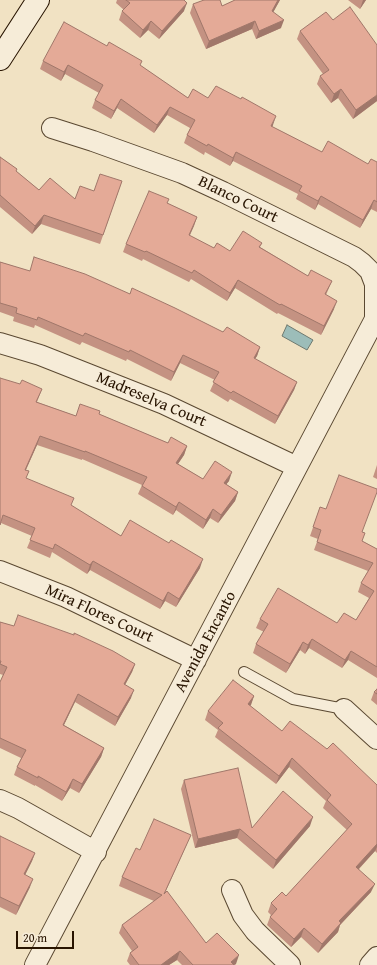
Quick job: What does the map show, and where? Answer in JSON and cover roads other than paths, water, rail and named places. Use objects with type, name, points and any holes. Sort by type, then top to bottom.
[{"type":"main road","points":[[0,59],[38,0]]},
{"type":"street","name":"Blanco Court","points":[[52,128],[182,173],[354,257],[370,271],[375,284],[375,319]]},
{"type":"street","name":"Avenida Encanto","points":[[35,965],[96,852],[375,319]]},
{"type":"street","name":"Madreselva Court","points":[[0,343],[48,358],[164,404],[297,467]]},
{"type":"street","name":"Mira Flores Court","points":[[0,571],[66,597],[196,660]]},
{"type":"street","points":[[344,709],[377,739]]},
{"type":"street","points":[[0,800],[18,808],[96,852]]},
{"type":"street","points":[[232,890],[243,915],[255,931],[290,965]]},
{"type":"street","points":[[370,965],[377,957]]},
{"type":"lane","points":[[244,672],[293,699],[344,709]]},
{"type":"water","points":[[287,325],[313,340],[307,350],[282,336]]}]
